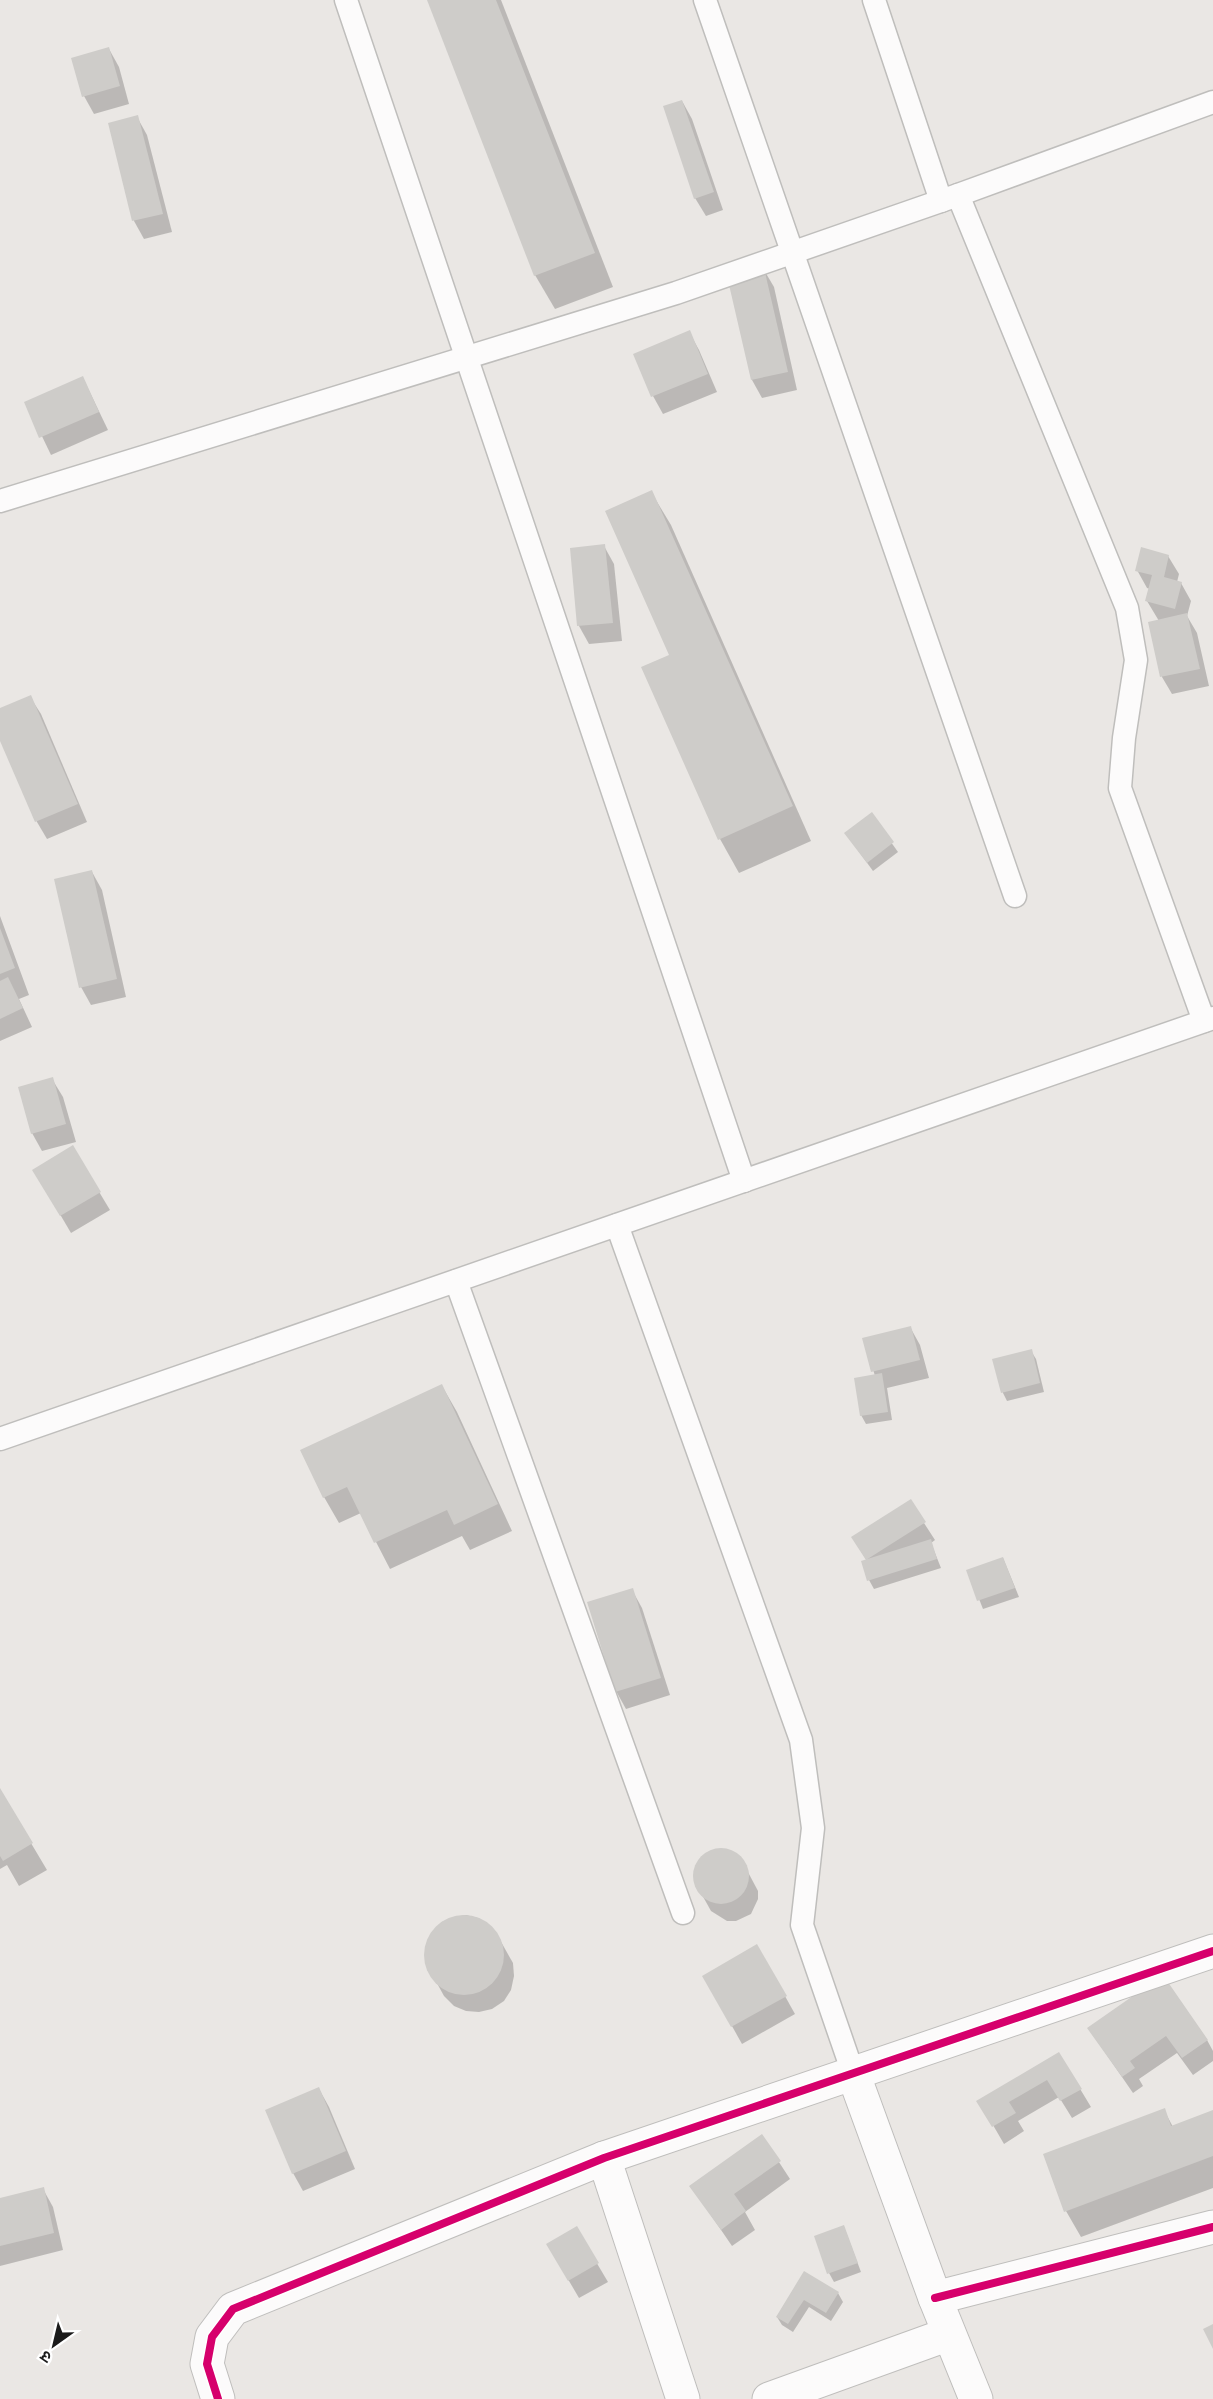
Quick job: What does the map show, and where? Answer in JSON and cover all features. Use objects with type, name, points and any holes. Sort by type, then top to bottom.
[{"type":"street","points":[[218,2399],[207,2364],[212,2337],[233,2309],[604,2158],[1213,1951]]},
{"type":"street","points":[[853,2073],[935,2298],[976,2399]]},
{"type":"street","points":[[604,2158],[683,2399]]},
{"type":"street","points":[[935,2298],[1213,2227]]},
{"type":"street","points":[[769,2399],[949,2334]]},
{"type":"lane","points":[[346,0],[744,1181]]},
{"type":"lane","points":[[705,0],[1015,896]]},
{"type":"lane","points":[[0,1439],[1208,1020],[1120,788],[1124,738],[1136,660],[1127,608],[949,198],[874,0]]},
{"type":"lane","points":[[0,501],[676,293],[949,198],[1213,102]]},
{"type":"lane","points":[[617,1225],[801,1740],[813,1828],[802,1925],[853,2073]]},
{"type":"lane","points":[[456,1281],[683,1913]]},
{"type":"building","points":[[427,0],[496,0],[595,253],[534,276]]},
{"type":"building","points":[[109,47],[120,86],[82,97],[71,58]]},
{"type":"building","points":[[682,100],[714,192],[694,199],[663,106]]},
{"type":"building","points":[[138,115],[163,214],[132,221],[108,123]]},
{"type":"building","points":[[764,268],[788,372],[751,380],[727,276]]},
{"type":"building","points":[[690,330],[708,374],[651,397],[633,354]]},
{"type":"building","points":[[83,376],[99,412],[39,438],[24,402]]},
{"type":"building","points":[[652,490],[793,806],[718,840],[641,667],[669,655],[605,511]]},
{"type":"building","points":[[605,544],[613,623],[577,626],[570,548]]},
{"type":"building","points":[[1141,547],[1169,555],[1164,577],[1182,582],[1175,609],[1145,601],[1152,575],[1135,571]]},
{"type":"building","points":[[1187,613],[1200,669],[1160,677],[1148,622]]},
{"type":"building","points":[[31,695],[78,804],[35,822],[0,741],[0,708]]},
{"type":"building","points":[[872,812],[894,842],[867,863],[844,833]]},
{"type":"building","points":[[92,870],[117,979],[79,988],[54,879]]},
{"type":"building","points":[[0,928],[15,968],[0,974]]},
{"type":"building","points":[[8,977],[23,1008],[0,1019],[0,981]]},
{"type":"building","points":[[53,1077],[66,1124],[31,1134],[18,1087]]},
{"type":"building","points":[[73,1145],[101,1192],[60,1216],[32,1170]]},
{"type":"building","points":[[911,1326],[920,1360],[871,1372],[862,1338]]},
{"type":"building","points":[[1032,1349],[1040,1383],[1001,1393],[992,1359]]},
{"type":"building","points":[[882,1373],[888,1412],[860,1416],[854,1378]]},
{"type":"building","points":[[442,1384],[498,1504],[454,1525],[447,1510],[374,1543],[347,1487],[323,1498],[300,1450]]},
{"type":"building","points":[[911,1499],[926,1522],[866,1560],[851,1537]]},
{"type":"building","points":[[931,1539],[937,1559],[867,1581],[861,1561]]},
{"type":"building","points":[[1003,1557],[1015,1588],[977,1601],[966,1570]]},
{"type":"building","points":[[633,1588],[661,1678],[615,1692],[587,1602]]},
{"type":"building","points":[[0,1788],[33,1843],[3,1861],[0,1856]]},
{"type":"building","points":[[721,1848],[732,1850],[741,1856],[747,1865],[749,1876],[747,1887],[741,1896],[732,1902],[721,1904],[710,1902],[701,1896],[695,1887],[693,1876],[695,1865],[701,1856],[710,1850]]},
{"type":"building","points":[[464,1915],[479,1918],[492,1927],[501,1940],[504,1955],[501,1970],[492,1983],[479,1992],[464,1995],[449,1992],[436,1983],[427,1970],[424,1955],[427,1940],[436,1927],[449,1918]]},
{"type":"building","points":[[757,1944],[787,1996],[731,2027],[702,1976]]},
{"type":"building","points":[[1163,1975],[1208,2040],[1182,2058],[1166,2036],[1130,2061],[1135,2068],[1122,2077],[1087,2028]]},
{"type":"building","points":[[1059,2052],[1082,2089],[1060,2101],[1047,2080],[1009,2102],[1016,2113],[992,2127],[976,2101]]},
{"type":"building","points":[[319,2087],[346,2151],[292,2174],[265,2110]]},
{"type":"building","points":[[1165,2108],[1171,2126],[1213,2110],[1213,2156],[1064,2212],[1043,2154]]},
{"type":"building","points":[[762,2134],[781,2161],[734,2194],[746,2211],[721,2230],[689,2186]]},
{"type":"building","points":[[44,2187],[54,2233],[0,2246],[0,2198]]},
{"type":"building","points":[[844,2225],[858,2263],[827,2274],[814,2236]]},
{"type":"building","points":[[577,2226],[599,2263],[568,2281],[546,2244]]},
{"type":"building","points":[[804,2271],[839,2292],[826,2313],[804,2300],[788,2324],[776,2317]]},
{"type":"building","points":[[1213,2324],[1213,2349],[1203,2329]]},
{"type":"cycle path","points":[[218,2399],[207,2364],[212,2337],[233,2309],[604,2158],[1213,1951]]},
{"type":"cycle path","points":[[935,2298],[1213,2227]]}]
